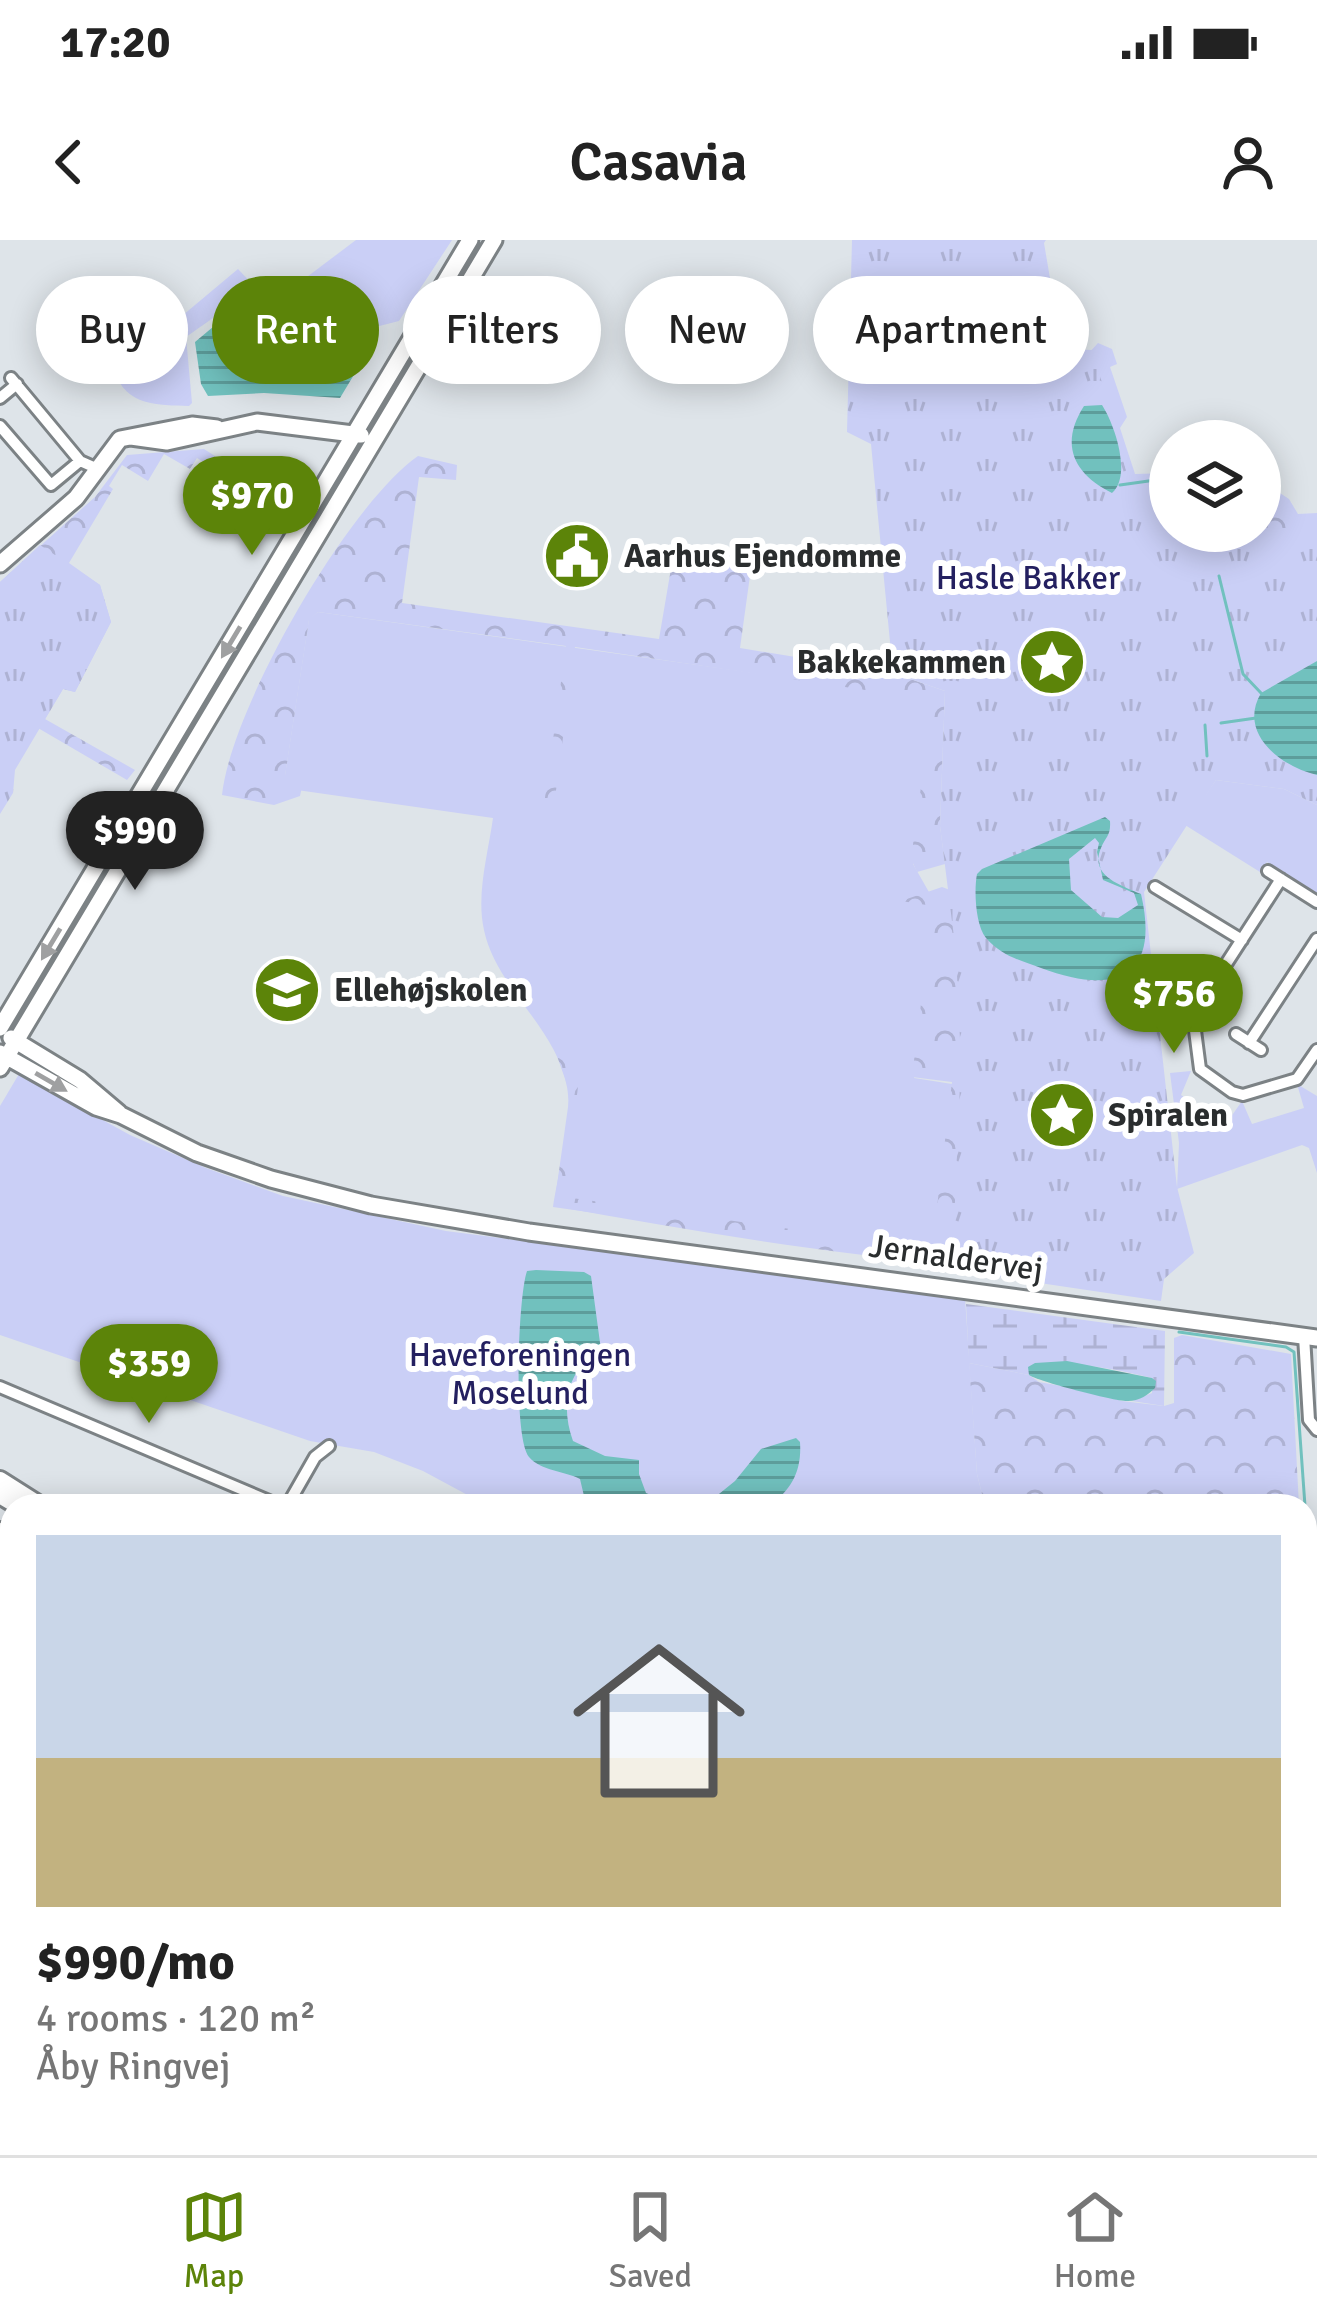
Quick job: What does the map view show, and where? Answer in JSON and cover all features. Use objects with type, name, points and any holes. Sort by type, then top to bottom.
[{"type":"street","points":[[0,1030],[470,240]]},
{"type":"street","points":[[2,1060],[494,240]]},
{"type":"street","points":[[0,398],[14,381],[80,460],[98,469]]},
{"type":"street","points":[[0,564],[76,498],[112,447],[128,436],[167,442],[257,422],[378,439]]},
{"type":"street","points":[[0,426],[51,485],[80,460]]},
{"type":"street","points":[[1268,871],[1317,902]]},
{"type":"street","points":[[1282,879],[1193,1015],[1201,1069],[1243,1095],[1297,1079],[1317,1051]]},
{"type":"street","points":[[1155,886],[1241,940]]},
{"type":"street","points":[[1250,1043],[1317,939]]},
{"type":"street","name":"Jernaldervej","points":[[0,1030],[80,1080],[121,1115],[167,1141],[271,1179],[402,1211],[488,1224],[547,1226],[599,1240],[1311,1337],[1309,1420],[1317,1430]]},
{"type":"street","points":[[1236,1034],[1262,1050]]},
{"type":"street","name":"Jernaldervej","points":[[2,1060],[121,1115]]},
{"type":"street","points":[[0,1388],[255,1494]]},
{"type":"street","points":[[291,1494],[315,1456],[329,1446]]},
{"type":"green space","points":[[356,240],[452,240],[428,276],[403,276],[403,315],[399,321],[379,326],[379,276],[308,276]]},
{"type":"green space","name":"Hasle Bakker","points":[[852,240],[1046,240],[1050,276],[851,276]]},
{"type":"green space","points":[[212,291],[212,319],[188,336],[188,311]]},
{"type":"green space","points":[[1098,343],[1112,349],[1117,364],[1110,367],[1127,417],[1120,428],[1135,474],[1149,474],[1149,479],[1129,484],[1089,353]]},
{"type":"green space","name":"Hasle Bakker","points":[[1089,350],[1093,350],[1128,478],[1149,476],[1149,552],[1281,552],[1281,536],[1317,534],[1317,805],[1284,789],[1216,780],[1144,892],[1177,1187],[1194,1253],[1164,1279],[1161,1301],[952,1270],[961,1061],[956,953],[940,826],[945,691],[893,673],[871,444],[847,432],[848,384],[1089,384]]},
{"type":"green space","points":[[188,359],[189,406],[144,401],[121,384],[188,384]]},
{"type":"green space","points":[[204,449],[215,456],[218,471],[197,458],[190,469],[164,454],[148,481],[122,465],[69,563],[100,585],[111,622],[75,692],[63,689],[45,719],[135,770],[127,780],[26,721],[0,582],[95,497],[127,455]]},
{"type":"green space","points":[[351,454],[266,613],[18,1022],[86,908],[113,852]]},
{"type":"green space","points":[[418,456],[457,465],[456,480],[419,477],[402,603],[659,639],[675,545],[753,554],[740,648],[893,673],[945,691],[940,826],[945,864],[917,872],[911,859],[933,700],[575,647],[553,813],[543,812],[566,646],[318,612],[309,620],[285,776],[303,782],[300,796],[274,805],[222,795],[246,712],[297,612],[359,518]]},
{"type":"green space","points":[[218,473],[227,516],[224,519],[200,504]]},
{"type":"green space","points":[[1281,494],[1298,514],[1317,513],[1317,557],[1281,545]]},
{"type":"green space","points":[[40,545],[100,585],[111,622],[75,692],[63,689],[15,770],[13,793],[0,814],[0,582]]},
{"type":"green space","points":[[318,612],[935,698],[913,864],[942,915],[914,1078],[952,1084],[940,1262],[553,1207],[567,1130],[567,1087],[552,1046],[501,971],[484,930],[482,889],[493,818],[283,788],[309,619]]},
{"type":"green space","points":[[1216,780],[1284,789],[1317,805],[1317,895],[1267,862],[1260,872],[1185,825]]},
{"type":"green space","points":[[942,887],[950,890],[954,907],[967,1074],[953,1264],[803,1247],[554,1206],[570,1093],[556,1053],[561,1040],[583,1044],[565,1197],[932,1249],[952,1082],[912,1077],[933,906],[901,901]]},
{"type":"green space","points":[[1191,1071],[1181,1095],[1226,1124],[1242,1101],[1252,1124],[1304,1108],[1297,1084],[1317,1096],[1317,1173],[1309,1148],[1302,1145],[1177,1189],[1179,1143],[1170,1073]]},
{"type":"green space","name":"Haveforeningen Moselund","points":[[19,1074],[130,1135],[206,1168],[283,1196],[446,1231],[965,1298],[982,1494],[466,1494],[374,1452],[310,1441],[0,1335],[0,1106]]},
{"type":"green space","points":[[966,1304],[1165,1331],[1164,1406],[1132,1401],[1152,1393],[1152,1378],[1136,1374],[1061,1365],[1029,1367],[1029,1375],[969,1363]]},
{"type":"green space","points":[[1182,1335],[1291,1354],[1298,1494],[982,1494],[969,1363],[1122,1401],[1164,1406],[1174,1403],[1174,1338]]},
{"type":"shaded area","points":[[212,328],[212,384],[348,384],[340,398],[264,393],[208,396],[201,384],[195,342]]},
{"type":"shaded area","points":[[1102,405],[1121,463],[1112,493],[1088,477],[1072,446],[1072,433],[1084,406]]},
{"type":"shaded area","points":[[1317,661],[1317,775],[1290,765],[1267,746],[1259,735],[1255,708],[1261,693]]},
{"type":"shaded area","points":[[1105,817],[1110,830],[1099,860],[1095,838],[1069,859],[1071,890],[1102,917],[1118,918],[1138,905],[1134,893],[1103,880],[1100,867],[1116,883],[1141,894],[1144,946],[1137,962],[1126,973],[1090,980],[1005,953],[986,938],[980,925],[976,888],[982,869]]},
{"type":"shaded area","points":[[527,1271],[591,1276],[601,1350],[580,1367],[569,1389],[569,1428],[573,1441],[605,1456],[639,1460],[639,1474],[648,1494],[584,1494],[580,1479],[529,1457],[519,1397],[519,1336]]},
{"type":"shaded area","points":[[1067,1361],[1152,1378],[1155,1388],[1140,1399],[1121,1400],[1029,1375],[1028,1367],[1035,1363]]},
{"type":"shaded area","points":[[796,1438],[800,1442],[797,1470],[784,1493],[719,1494],[735,1481],[761,1449]]},
{"type":"waterway","points":[[1120,485],[1149,481]]},
{"type":"waterway","points":[[1219,576],[1243,674],[1261,693]]},
{"type":"waterway","points":[[1221,723],[1256,718]]},
{"type":"waterway","points":[[1205,725],[1207,756]]},
{"type":"waterway","points":[[1179,1332],[1294,1352],[1304,1494]]},
{"type":"place","name":"Aarhus Ejendomme","points":[[577,556]]},
{"type":"place","name":"Bakkekammen","points":[[1052,662]]},
{"type":"place","name":"Ellehøjskolen","points":[[287,990]]},
{"type":"place","name":"Spiralen","points":[[1062,1115]]}]
